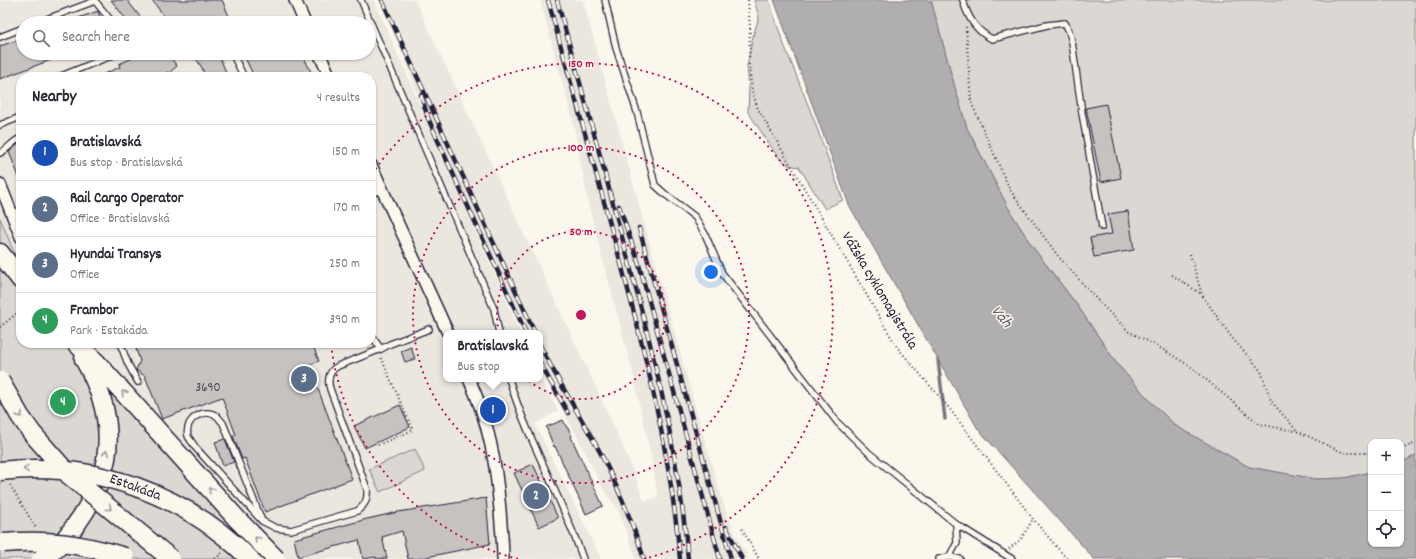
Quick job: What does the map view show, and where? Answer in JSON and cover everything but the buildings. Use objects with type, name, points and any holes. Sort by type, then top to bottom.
[{"type":"main road","points":[[0,253],[16,274]]},
{"type":"main road","points":[[40,559],[57,548],[86,512],[98,487],[106,455],[106,424],[102,397],[95,379],[78,348]]},
{"type":"main road","points":[[81,348],[96,362],[237,519],[276,559]]},
{"type":"main road","points":[[0,381],[20,416],[32,433],[69,475],[171,559]]},
{"type":"main road","name":"Estakáda","points":[[0,471],[35,469],[62,470],[96,475],[129,484],[159,496],[195,515],[212,526],[250,559]]},
{"type":"main road","points":[[0,543],[31,541],[58,542],[101,550],[129,559]]},
{"type":"street","points":[[295,0],[302,16]]},
{"type":"street","points":[[322,60],[326,72]]},
{"type":"street","points":[[376,176],[447,330]]},
{"type":"street","points":[[0,184],[16,224]]},
{"type":"street","points":[[470,382],[485,418],[492,450],[496,472],[503,559]]},
{"type":"lane","points":[[54,16],[95,0],[108,16]]},
{"type":"lane","points":[[361,0],[368,16]]},
{"type":"lane","points":[[605,0],[616,48],[637,112],[655,185],[695,217],[705,234],[722,273],[838,423],[869,453],[956,524],[1012,559]]},
{"type":"lane","points":[[963,0],[965,10],[975,26],[985,35],[992,38],[1047,25],[1065,23],[1072,42],[1082,113],[1102,227]]},
{"type":"lane","points":[[0,37],[16,31]]},
{"type":"lane","points":[[376,35],[494,309],[498,330]]},
{"type":"lane","points":[[71,72],[101,60]]},
{"type":"lane","points":[[236,60],[242,72]]},
{"type":"lane","points":[[0,125],[16,119]]},
{"type":"lane","points":[[0,153],[6,150],[16,140]]},
{"type":"lane","points":[[376,192],[382,189]]},
{"type":"lane","points":[[262,521],[223,423],[218,416],[210,413],[202,413],[193,418],[188,426],[188,436],[195,446],[262,521],[276,528],[291,530],[357,511],[364,506],[368,498],[367,489],[328,379],[331,372],[338,366],[429,329]]},
{"type":"lane","points":[[376,342],[381,349]]},
{"type":"lane","points":[[122,348],[128,364],[138,382]]},
{"type":"lane","points":[[510,382],[533,443],[574,532],[583,559]]},
{"type":"lane","points":[[949,557],[957,543],[956,524]]},
{"type":"lane","points":[[939,559],[949,557],[960,559]]},
{"type":"path","name":"Vážska cyklomagistrála","points":[[748,0],[752,91],[758,109],[897,347],[949,408],[1033,519],[1067,559]]},
{"type":"path","points":[[965,10],[971,102],[1010,190],[1058,256],[1099,302],[1129,332],[1152,343],[1190,366],[1259,424],[1299,432],[1344,453],[1368,453]]},
{"type":"path","points":[[1190,254],[1202,295],[1232,338],[1261,371],[1271,401],[1299,432]]},
{"type":"path","points":[[1172,275],[1202,295]]},
{"type":"path","points":[[0,327],[16,314]]},
{"type":"path","points":[[378,445],[413,430],[380,357]]},
{"type":"path","points":[[1404,448],[1416,443]]},
{"type":"path","points":[[10,485],[40,533]]},
{"type":"path","points":[[1003,553],[1021,539],[1033,519]]},
{"type":"path","points":[[742,528],[759,559]]},
{"type":"shaded area","points":[[0,0],[374,0],[426,118],[407,65],[379,0],[415,0],[617,433],[644,501],[658,497],[650,451],[633,374],[589,207],[573,121],[540,0],[583,0],[652,252],[725,509],[736,536],[749,559],[636,559],[618,510],[602,487],[577,436],[543,375],[543,330],[523,330],[432,130],[519,330],[443,330],[443,382],[542,382],[558,411],[535,424],[601,559],[0,559]]},
{"type":"shaded area","points":[[754,0],[769,0],[781,37],[814,120],[843,200],[825,209],[799,167],[788,165],[778,157],[748,112],[749,86],[747,66],[753,36],[759,17]]},
{"type":"shaded area","points":[[931,0],[1416,0],[1416,455],[1404,461],[1404,439],[1368,439],[1368,473],[1344,478],[1316,479],[1249,467],[1176,426],[1152,403],[1117,364],[1077,305],[1032,246],[1010,211],[967,128]]},
{"type":"shaded area","points":[[0,218],[16,257],[16,264],[0,243]]},
{"type":"shaded area","points":[[0,263],[16,284],[16,348],[75,348],[242,530],[259,559],[0,559]]},
{"type":"shaded area","points":[[415,449],[425,471],[380,492],[369,469]]},
{"type":"water","name":"Váh","points":[[774,0],[931,0],[967,128],[1010,211],[1032,246],[1077,305],[1117,364],[1152,403],[1176,426],[1249,467],[1316,479],[1344,478],[1368,473],[1368,547],[1404,547],[1404,461],[1416,455],[1416,559],[1094,559],[978,429],[849,205]]},
{"type":"waterway","points":[[938,360],[945,419]]},
{"type":"railway","points":[[382,0],[534,330]]},
{"type":"railway","points":[[548,0],[623,272],[654,394],[669,476],[680,559]]},
{"type":"railway","points":[[557,0],[617,217],[664,402],[684,519],[688,559]]},
{"type":"railway","points":[[421,95],[428,118],[525,330]]},
{"type":"railway","points":[[619,206],[638,261],[720,559]]},
{"type":"railway","points":[[639,228],[731,559]]},
{"type":"railway","points":[[543,351],[601,454],[630,519],[644,559]]},
{"type":"railway","points":[[543,368],[568,413]]},
{"type":"railway","points":[[726,527],[742,559]]},
{"type":"place","name":"Hyundai Transys","points":[[304,379]]},
{"type":"place","name":"Frambor","points":[[63,402]]},
{"type":"place","name":"Bratislavská","points":[[493,410]]},
{"type":"place","name":"Rail Cargo Operator","points":[[536,496]]}]
